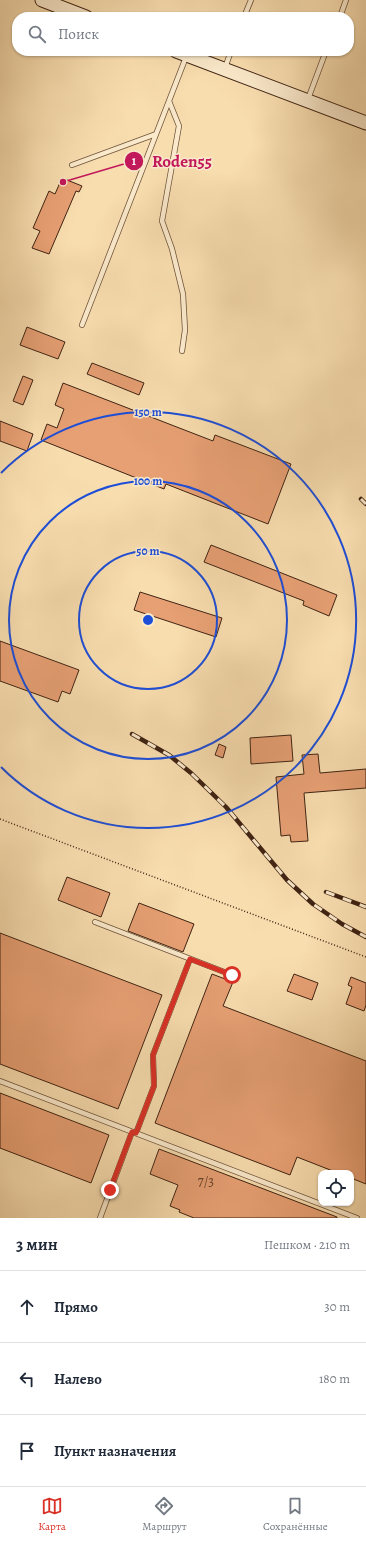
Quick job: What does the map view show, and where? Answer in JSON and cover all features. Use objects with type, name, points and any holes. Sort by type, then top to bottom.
[{"type":"main road","points":[[42,0],[73,12]]},
{"type":"main road","points":[[190,56],[366,123]]},
{"type":"lane","points":[[246,12],[251,0]]},
{"type":"lane","points":[[342,12],[346,0]]},
{"type":"lane","points":[[82,325],[169,101],[181,56]]},
{"type":"lane","points":[[224,69],[229,56]]},
{"type":"lane","points":[[307,100],[324,56]]},
{"type":"lane","points":[[169,101],[179,126],[162,221],[172,249],[183,294],[185,330],[182,351]]},
{"type":"lane","points":[[72,165],[156,134]]},
{"type":"lane","points":[[95,922],[232,975]]},
{"type":"lane","points":[[100,1218],[154,1086],[153,1055],[190,959]]},
{"type":"lane","points":[[0,1081],[357,1218]]},
{"type":"path","points":[[0,819],[366,957]]},
{"type":"building","points":[[62,178],[82,186],[79,192],[76,191],[49,254],[32,248],[40,231],[33,228],[49,191],[55,194]]},
{"type":"building","points":[[27,327],[65,342],[58,359],[20,345]]},
{"type":"building","points":[[92,363],[144,383],[139,395],[87,374]]},
{"type":"building","points":[[23,376],[33,380],[23,405],[13,401]]},
{"type":"building","points":[[63,383],[213,441],[215,435],[291,464],[268,524],[166,484],[164,489],[41,440],[47,424],[57,428],[64,409],[55,405]]},
{"type":"building","points":[[0,421],[33,434],[27,451],[0,441]]},
{"type":"building","points":[[211,545],[337,595],[329,616],[303,605],[304,601],[204,562]]},
{"type":"building","points":[[140,592],[222,618],[216,637],[134,610]]},
{"type":"building","points":[[0,641],[79,670],[70,694],[62,691],[58,702],[0,681]]},
{"type":"building","points":[[291,735],[293,761],[251,764],[250,738]]},
{"type":"building","points":[[219,744],[226,747],[223,758],[215,755]]},
{"type":"building","points":[[318,754],[320,773],[366,769],[366,788],[304,793],[308,841],[291,842],[290,835],[281,836],[276,777],[304,774],[302,755]]},
{"type":"building","points":[[67,877],[110,893],[101,917],[58,900]]},
{"type":"building","points":[[139,903],[194,924],[183,952],[128,931]]},
{"type":"building","points":[[0,933],[162,995],[118,1109],[0,1064]]},
{"type":"building","points":[[212,974],[233,982],[223,1006],[366,1061],[366,1184],[354,1179],[354,1170],[330,1170],[297,1157],[290,1175],[155,1123]]},
{"type":"building","points":[[294,974],[318,983],[312,1000],[287,991]]},
{"type":"building","points":[[351,977],[366,983],[366,1005],[364,1011],[346,1004],[352,987],[348,985]]},
{"type":"building","points":[[0,1093],[109,1135],[91,1183],[0,1148]]},
{"type":"building","points":[[159,1149],[337,1218],[194,1218],[179,1212],[180,1210],[170,1206],[178,1185],[150,1174]]},
{"type":"railway","points":[[361,499],[366,504]]},
{"type":"railway","points":[[132,734],[169,755],[191,773],[226,807],[287,880],[313,904],[342,924],[366,937]]},
{"type":"railway","points":[[326,892],[366,907]]},
{"type":"place","name":"Roden55","points":[[63,182]]},
{"type":"route","points":[[110,1190],[132,1132],[136,1133],[154,1086],[153,1055],[190,959],[232,975]]}]
